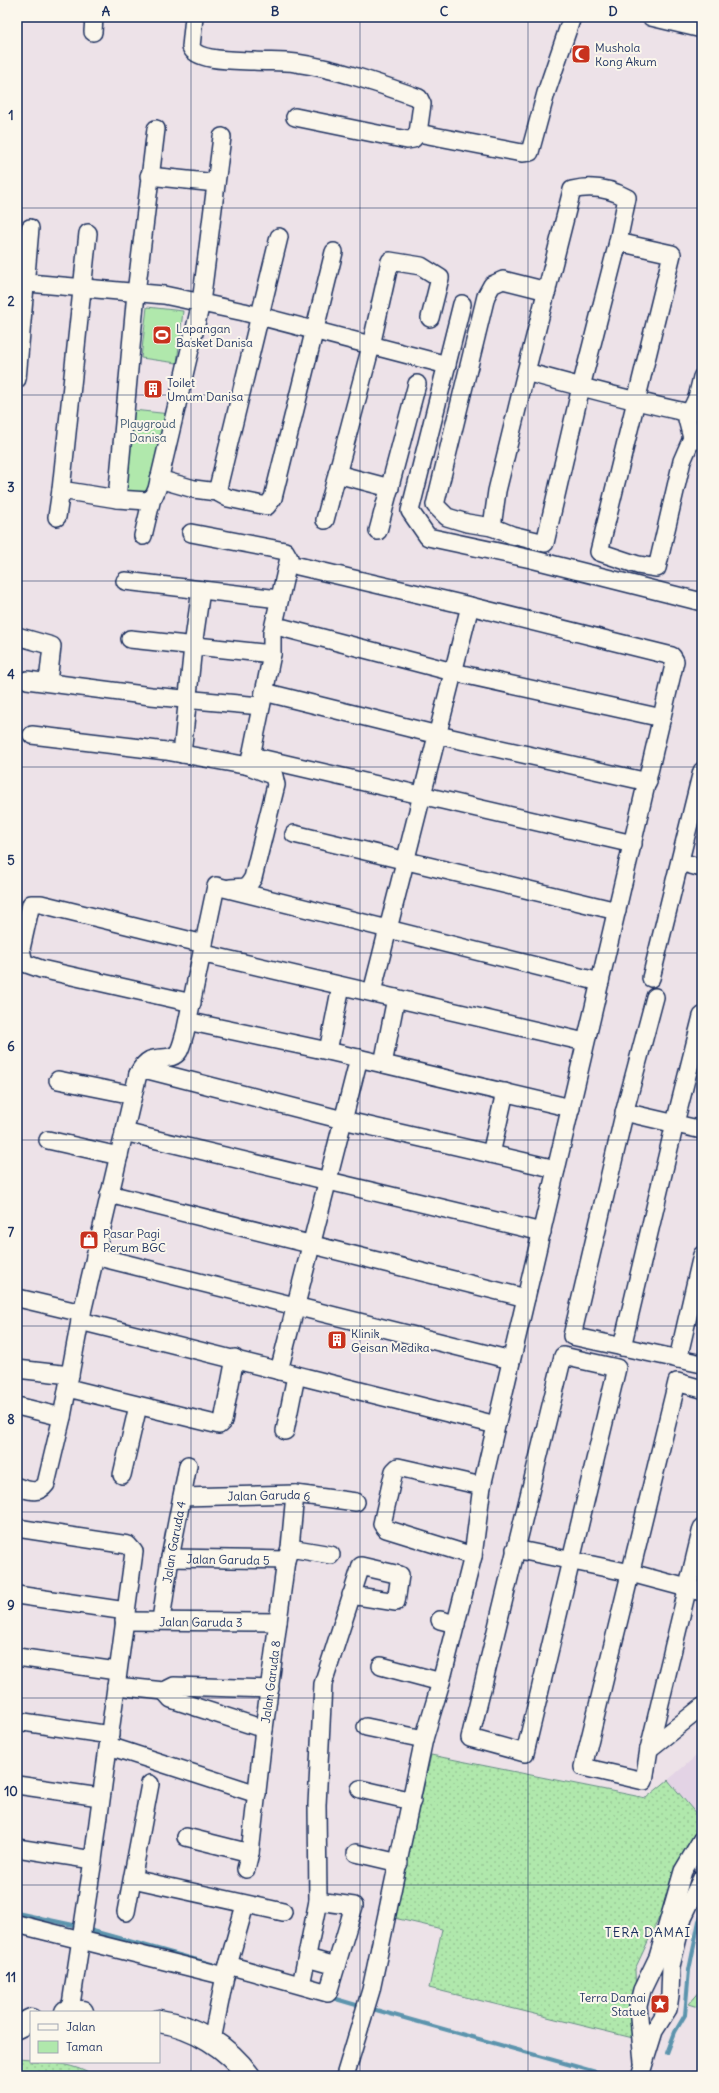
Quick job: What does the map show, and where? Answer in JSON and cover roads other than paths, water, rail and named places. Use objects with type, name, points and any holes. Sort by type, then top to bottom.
[{"type":"street","points":[[194,17],[191,43],[193,51],[204,57],[296,63],[358,78],[422,100],[418,133],[413,139],[407,140],[295,117]]},
{"type":"street","points":[[418,133],[522,153],[530,152],[546,93],[572,17]]},
{"type":"street","points":[[651,17],[702,29]]},
{"type":"street","points":[[117,499],[136,293],[149,176],[156,129]]},
{"type":"street","points":[[143,536],[152,498],[159,479],[201,303],[222,137]]},
{"type":"street","points":[[149,176],[216,183]]},
{"type":"street","points":[[492,527],[497,491],[526,372],[547,291],[572,190],[587,186],[594,187],[613,190],[627,198],[618,242],[581,387],[545,543],[512,535],[492,527],[467,524],[446,517],[436,505],[486,296],[492,285],[503,280],[547,291]]},
{"type":"street","points":[[17,379],[22,283],[30,228]]},
{"type":"street","points":[[57,517],[62,490],[88,233]]},
{"type":"street","points":[[217,492],[279,237]]},
{"type":"street","points":[[618,242],[672,254],[637,402],[599,552],[638,565],[656,568],[682,461],[697,439],[687,419],[696,403],[702,377]]},
{"type":"street","points":[[159,479],[194,490],[217,492],[228,498],[267,506],[273,498],[334,252]]},
{"type":"street","points":[[325,520],[371,346],[390,261],[421,266],[440,278],[430,318]]},
{"type":"street","points":[[22,283],[164,296],[201,303],[260,316],[447,365]]},
{"type":"street","points":[[462,304],[410,511],[428,537],[531,559],[702,602]]},
{"type":"street","points":[[526,372],[637,402],[696,403]]},
{"type":"street","points":[[378,531],[417,384]]},
{"type":"street","points":[[337,474],[390,488]]},
{"type":"street","points":[[62,490],[141,502],[148,501],[152,498]]},
{"type":"street","points":[[191,533],[285,551],[289,558],[272,633],[272,654],[263,699],[254,762]]},
{"type":"street","points":[[298,566],[470,606],[672,656],[674,661],[648,782],[585,1042],[571,1108],[482,1486],[473,1556],[441,1682],[424,1739],[371,1990],[345,2076]]},
{"type":"street","points":[[125,581],[279,599]]},
{"type":"street","points":[[182,754],[200,590]]},
{"type":"street","points":[[372,992],[390,928],[470,606]]},
{"type":"street","points":[[284,628],[453,672],[662,718]]},
{"type":"street","points":[[17,636],[52,646],[48,682]]},
{"type":"street","points":[[130,639],[272,654]]},
{"type":"street","points":[[27,680],[188,700],[263,699],[438,735],[648,782]]},
{"type":"street","points":[[32,735],[254,762],[422,796],[633,844]]},
{"type":"street","points":[[228,888],[247,887],[253,878],[276,785],[274,776],[254,762]]},
{"type":"street","points":[[651,978],[702,771]]},
{"type":"street","points":[[294,834],[617,911]]},
{"type":"street","points":[[681,858],[702,859]]},
{"type":"street","points":[[681,858],[702,868]]},
{"type":"street","points":[[17,1487],[37,1491],[46,1484],[62,1417],[81,1317],[138,1074],[144,1064],[150,1060],[168,1058],[179,1052],[206,950],[216,886],[390,928],[600,982]]},
{"type":"street","points":[[192,1003],[41,969],[24,963],[21,949],[31,904],[40,904],[341,986],[585,1042]]},
{"type":"street","points":[[328,1051],[341,986]]},
{"type":"street","points":[[655,996],[625,1109],[572,1336],[702,1364]]},
{"type":"street","points":[[383,1064],[396,998]]},
{"type":"street","points":[[622,1346],[702,1016]]},
{"type":"street","points":[[196,1023],[359,1058],[571,1108]]},
{"type":"street","points":[[279,1371],[297,1307],[359,1058]]},
{"type":"street","points":[[138,1074],[142,1070],[148,1070],[343,1120],[556,1169]]},
{"type":"street","points":[[58,1080],[133,1095]]},
{"type":"street","points":[[491,1154],[504,1092]]},
{"type":"street","points":[[625,1109],[676,1120],[702,1122]]},
{"type":"street","points":[[676,1120],[702,1130]]},
{"type":"street","points":[[124,1132],[542,1232]]},
{"type":"street","points":[[48,1140],[119,1156]]},
{"type":"street","points":[[109,1194],[526,1298]]},
{"type":"street","points":[[678,1359],[702,1255]]},
{"type":"street","points":[[95,1256],[511,1360]]},
{"type":"street","points":[[18,1298],[81,1317],[235,1358],[296,1376],[496,1425]]},
{"type":"street","points":[[563,1356],[617,1368],[572,1560],[525,1753],[470,1738],[563,1356]]},
{"type":"street","points":[[17,1369],[69,1382],[138,1406],[219,1425],[223,1422],[235,1358]]},
{"type":"street","points":[[285,1430],[296,1376]]},
{"type":"street","points":[[702,1390],[678,1382],[583,1767],[644,1781],[649,1749],[695,1590],[702,1528]]},
{"type":"street","points":[[17,1406],[62,1417]]},
{"type":"street","points":[[122,1475],[138,1406]]},
{"type":"street","name":"Jalan Garuda 4","points":[[161,1620],[170,1558],[188,1465]]},
{"type":"street","points":[[473,1556],[386,1529],[382,1524],[394,1471],[398,1467],[482,1486]]},
{"type":"street","name":"Jalan Garuda 6","points":[[182,1497],[295,1494],[356,1502]]},
{"type":"street","name":"Jalan Garuda 8","points":[[186,1837],[248,1861],[295,1494]]},
{"type":"street","points":[[17,1528],[131,1547],[135,1556],[125,1616],[109,1741],[100,1797],[93,1860],[70,2011]]},
{"type":"street","points":[[515,1549],[572,1560],[695,1590]]},
{"type":"street","name":"Jalan Garuda 5","points":[[170,1558],[288,1554],[331,1555]]},
{"type":"street","points":[[301,1985],[318,1901],[317,1805],[324,1684],[351,1595]]},
{"type":"street","name":"Jalan Garuda 3","points":[[17,1596],[125,1616],[161,1620],[278,1622]]},
{"type":"street","points":[[440,1620],[456,1624]]},
{"type":"street","points":[[17,1657],[117,1678],[164,1691],[171,1699],[264,1729]]},
{"type":"street","points":[[381,1666],[441,1682]]},
{"type":"street","points":[[164,1691],[174,1686],[270,1689]]},
{"type":"street","points":[[649,1749],[702,1707]]},
{"type":"street","points":[[17,1721],[109,1741],[257,1794]]},
{"type":"street","points":[[366,1726],[424,1739]]},
{"type":"street","points":[[126,1912],[150,1784]]},
{"type":"street","points":[[17,1785],[100,1797]]},
{"type":"street","points":[[360,1789],[412,1801]]},
{"type":"street","points":[[642,2069],[638,2006],[642,1990],[658,1957],[683,1871],[702,1839]]},
{"type":"street","points":[[17,1848],[93,1860]]},
{"type":"street","points":[[356,1853],[399,1863]]},
{"type":"street","points":[[642,2069],[654,2031],[668,2009],[671,1966],[683,1917],[702,1878]]},
{"type":"street","points":[[133,1879],[245,1905],[283,1912]]},
{"type":"street","points":[[17,1924],[227,1971],[301,1985],[328,1993],[354,1906],[318,1901]]},
{"type":"street","points":[[212,2040],[227,1971],[245,1905]]},
{"type":"street","points":[[307,1958],[336,1966]]},
{"type":"street","points":[[17,2027],[30,2020]]},
{"type":"street","points":[[160,2021],[168,2022],[212,2040],[243,2068],[249,2076]]},
{"type":"waterway","points":[[17,1913],[78,1926]]},
{"type":"waterway","points":[[667,2053],[675,2032],[685,2015],[689,1970],[699,1921],[702,1915]]},
{"type":"waterway","points":[[86,1929],[215,1965]]},
{"type":"waterway","points":[[329,1997],[363,2007]]},
{"type":"waterway","points":[[369,2008],[610,2076]]},
{"type":"place","name":"Mushola Kong Akum","points":[[581,54]]},
{"type":"place","name":"Lapangan Basket Danisa","points":[[162,335]]},
{"type":"place","name":"Toilet Umum Danisa","points":[[153,389]]},
{"type":"place","name":"Pasar Pagi Perum BGC","points":[[89,1240]]},
{"type":"place","name":"Klinik Geisan Medika","points":[[337,1340]]},
{"type":"place","name":"Terra Damai Statue","points":[[660,2004]]},
{"type":"district","name":"TERA DAMAI","points":[[648,1932]]},
{"type":"park label","name":"Playgroud Danisa","points":[[148,430]]}]
